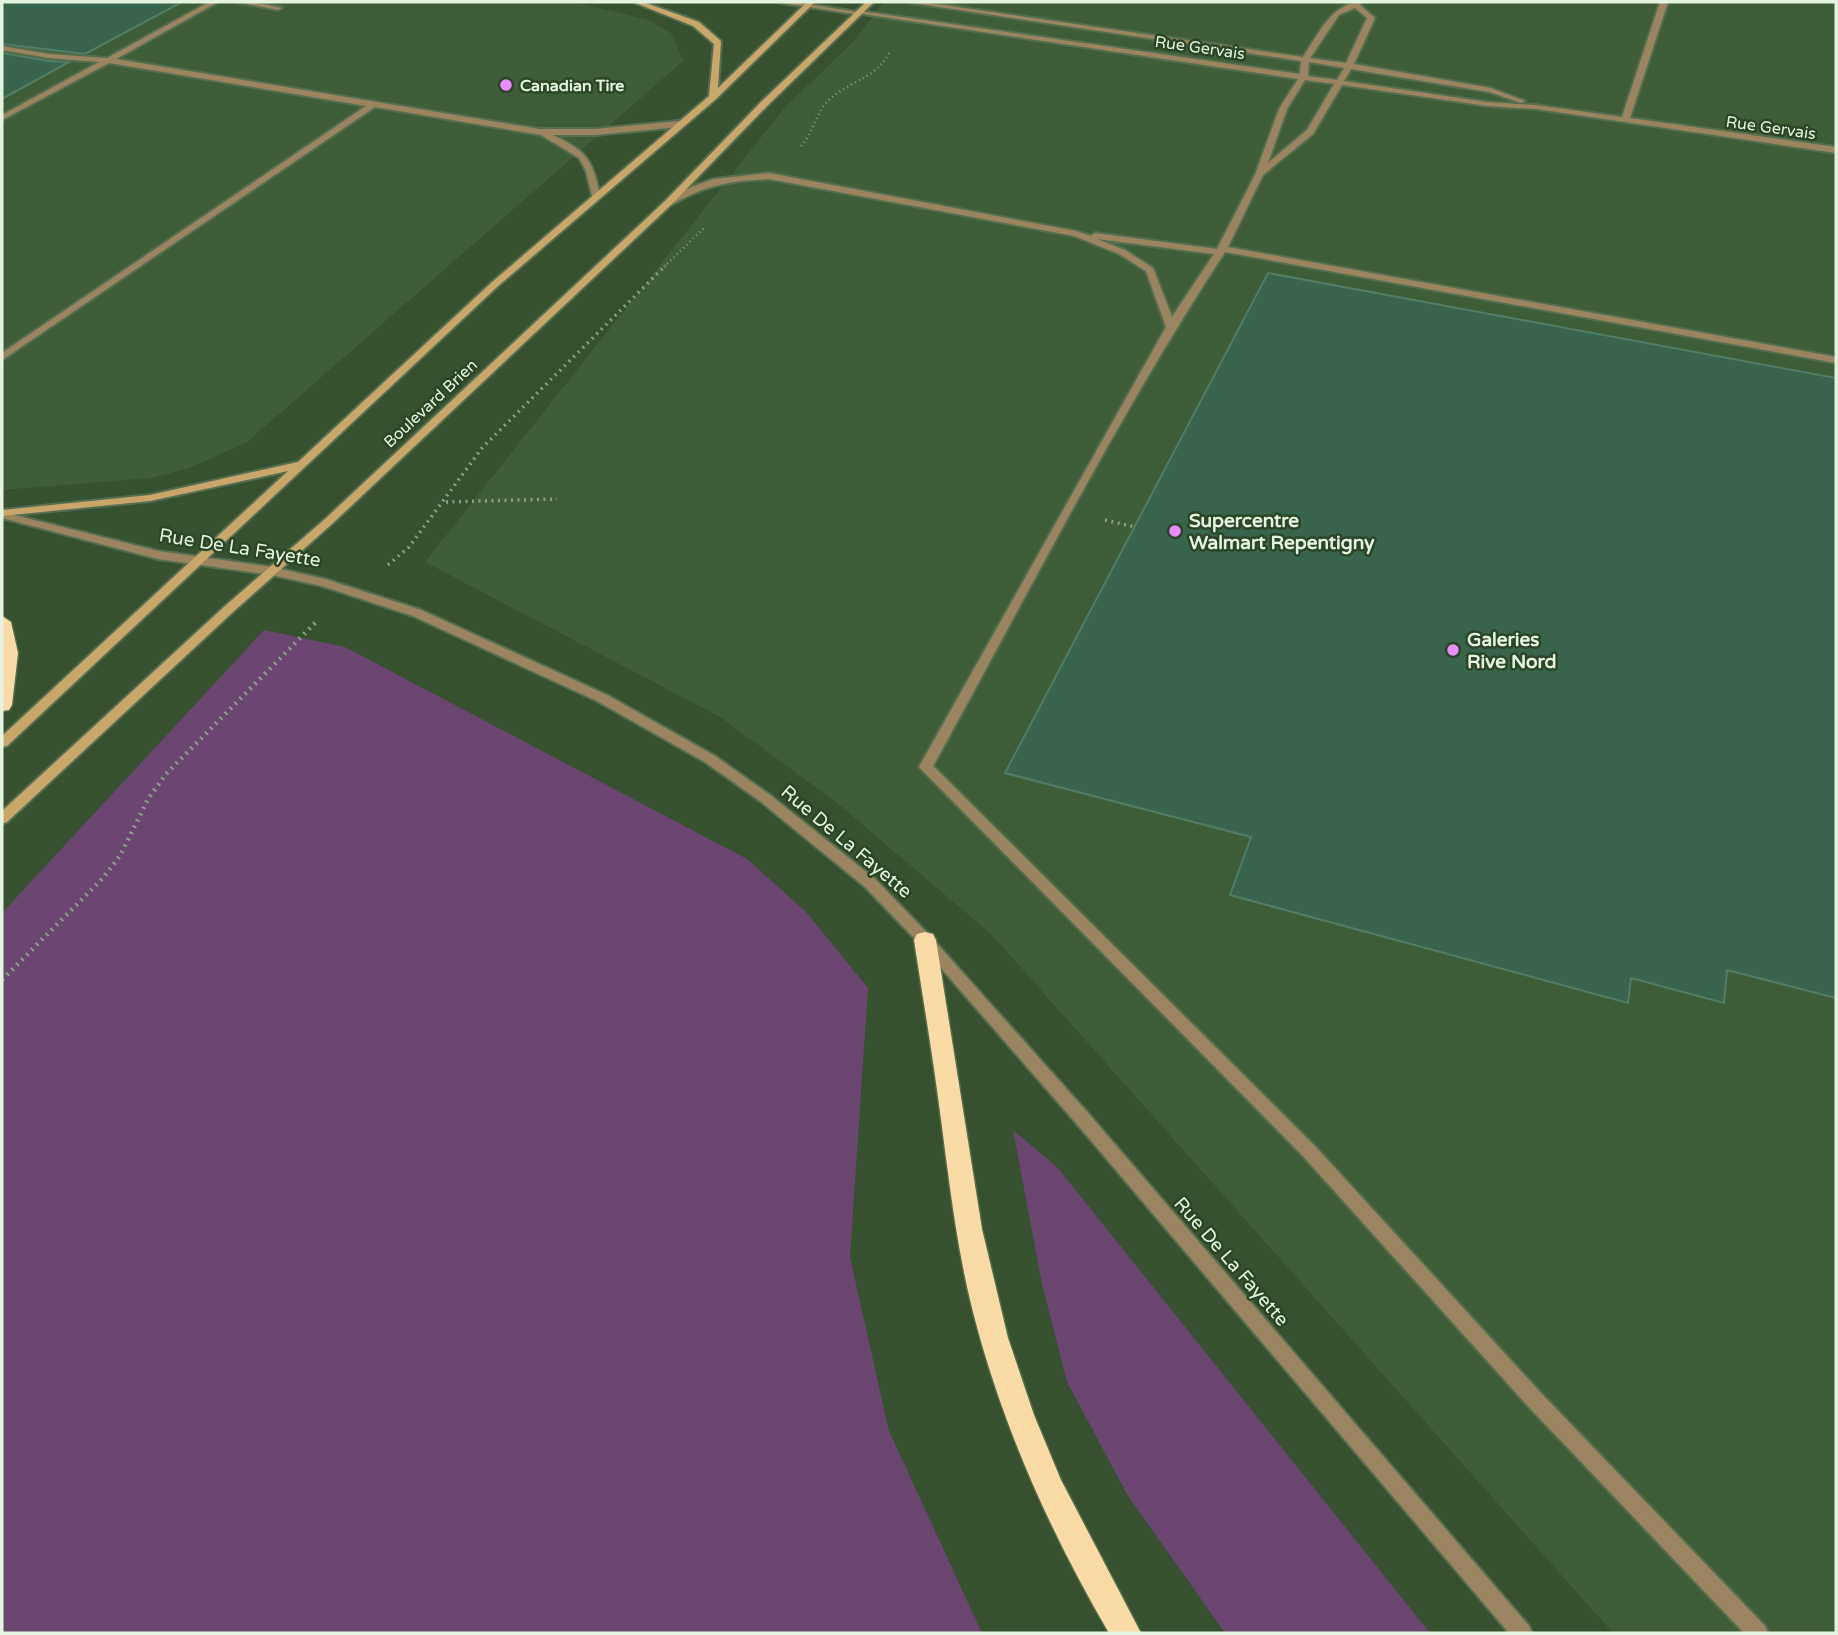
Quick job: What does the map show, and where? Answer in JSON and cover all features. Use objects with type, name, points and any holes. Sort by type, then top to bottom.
[{"type":"highway","points":[[2,622],[9,653],[2,705]]},
{"type":"highway","points":[[925,940],[967,1220],[993,1337],[1013,1401],[1049,1489],[1086,1566],[1126,1633]]},
{"type":"main road","points":[[636,2],[696,24],[718,43],[713,97]]},
{"type":"main road","name":"Boulevard Brien","points":[[2,819],[329,521],[668,203],[764,104],[870,2]]},
{"type":"main road","points":[[2,743],[494,285],[678,124],[713,97],[809,4]]},
{"type":"main road","points":[[2,514],[150,498],[299,465]]},
{"type":"street","points":[[2,118],[214,2]]},
{"type":"street","points":[[241,2],[278,8]]},
{"type":"street","name":"Rue Gervais","points":[[780,2],[809,4],[1487,104],[1536,107],[1836,150]]},
{"type":"street","name":"Rue Gervais","points":[[910,2],[1349,66],[1491,90],[1536,107]]},
{"type":"street","points":[[1625,120],[1664,2]]},
{"type":"street","points":[[1259,176],[1310,132],[1349,66],[1371,18],[1357,4],[1336,13],[1305,60],[1304,76],[1283,109],[1259,176],[1221,251],[1171,327],[926,767],[1308,1150],[1533,1398],[1758,1633]]},
{"type":"street","points":[[2,48],[49,56],[107,60],[540,132],[595,132],[678,124]]},
{"type":"street","points":[[2,357],[374,104]]},
{"type":"street","points":[[540,132],[580,152],[590,164],[596,196]]},
{"type":"street","points":[[668,203],[696,185],[731,178],[769,176],[1076,234],[1221,251],[1836,360]]},
{"type":"street","points":[[1076,234],[1122,252],[1150,270],[1171,327]]},
{"type":"street","name":"Rue De La Fayette","points":[[2,514],[132,550],[196,562],[272,571],[354,591],[459,631],[602,698],[680,741],[801,825],[870,883],[925,940],[1082,1118],[1522,1633]]},
{"type":"path","points":[[797,150],[814,130],[822,107],[840,91],[876,71],[888,58],[890,50]]},
{"type":"path","points":[[388,565],[409,547],[445,502],[467,465],[482,449],[705,228]]},
{"type":"path","points":[[445,502],[557,499]]},
{"type":"path","points":[[2,980],[120,856],[148,799],[166,774],[311,626]]},
{"type":"shaded area","points":[[2,2],[573,2],[646,19],[671,33],[683,61],[247,442],[190,468],[151,478],[2,490]]},
{"type":"shaded area","points":[[884,2],[1836,2],[1836,1633],[1613,1633],[991,934],[837,803],[720,717],[425,562],[785,107],[852,43]]},
{"type":"shaded area","points":[[264,630],[345,647],[747,859],[806,912],[868,988],[850,1257],[889,1431],[982,1633],[2,1633],[2,913]]},
{"type":"shaded area","points":[[1013,1130],[1058,1168],[1430,1633],[1225,1633],[1128,1496],[1067,1382],[1042,1284]]},
{"type":"building","points":[[2,2],[182,2],[85,54],[2,44]]},
{"type":"building","points":[[2,53],[49,61],[69,62],[2,99]]},
{"type":"building","name":"Galeries Rive Nord","points":[[1268,273],[1836,378],[1836,998],[1727,970],[1724,1003],[1631,978],[1628,1003],[1230,895],[1251,837],[1005,773]]},
{"type":"place","name":"Canadian Tire","points":[[506,85]]},
{"type":"place","name":"Supercentre Walmart Repentigny","points":[[1175,531]]},
{"type":"place","name":"Galeries Rive Nord","points":[[1453,650]]}]
